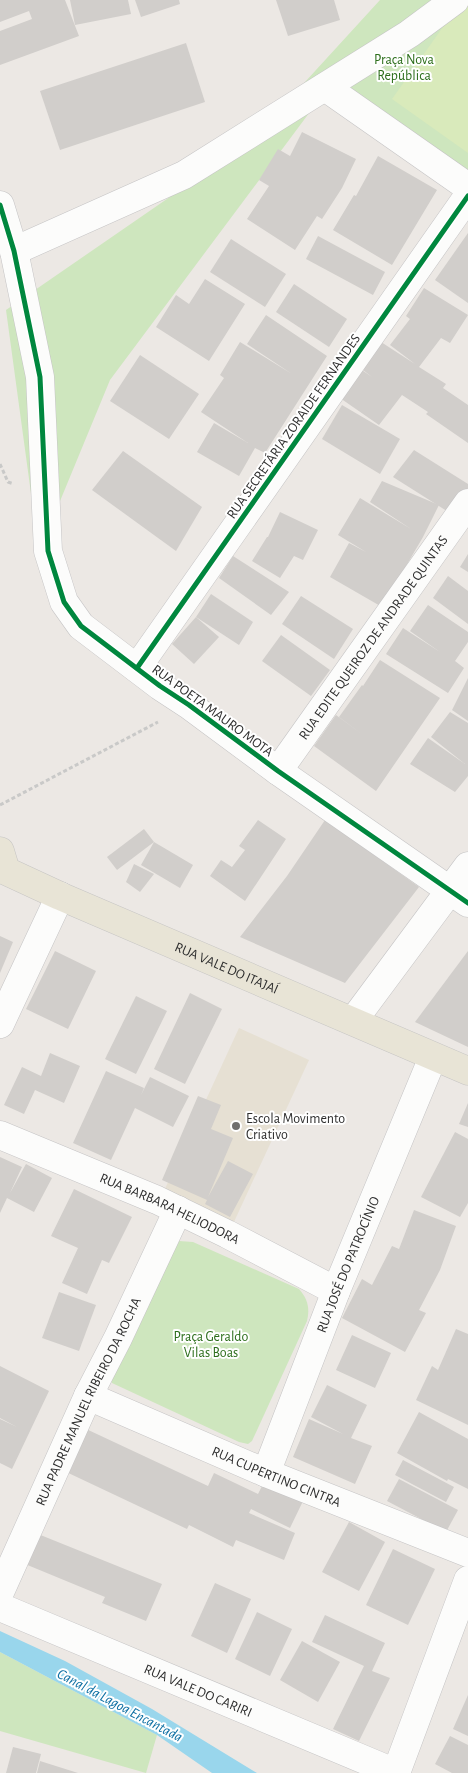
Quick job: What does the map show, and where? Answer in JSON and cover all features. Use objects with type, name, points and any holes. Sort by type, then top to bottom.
[{"type":"main road","name":"RUA VALE DO ITAJAÍ","points":[[2,865],[60,896],[468,1071]]},
{"type":"street","points":[[14,251],[184,175],[409,34],[455,0]]},
{"type":"street","points":[[325,87],[468,187]]},
{"type":"street","name":"RUA SECRETÁRIA ZORAIDE FERNANDES","points":[[137,668],[468,196]]},
{"type":"street","name":"RUA POETA MAURO MOTA","points":[[0,205],[14,251],[40,378],[48,551],[64,602],[81,626],[137,668],[278,772],[458,897]]},
{"type":"street","name":"RUA EDITE QUEIROZ DE ANDRADE QUINTAS","points":[[278,772],[468,503]]},
{"type":"street","points":[[353,1021],[458,897],[468,866]]},
{"type":"street","points":[[0,1024],[60,896]]},
{"type":"street","name":"RUA JOSÉ DO PATROCÍNIO","points":[[266,1473],[336,1291],[433,1056]]},
{"type":"street","name":"RUA BARBARA HELIODORA","points":[[0,1135],[178,1210],[336,1291]]},
{"type":"street","name":"RUA PADRE MANUEL RIBEIRO DA ROCHA","points":[[0,1592],[88,1396],[118,1338],[178,1210]]},
{"type":"street","name":"RUA CUPERTINO CINTRA","points":[[88,1396],[266,1473],[468,1553]]},
{"type":"street","points":[[396,1773],[468,1580]]},
{"type":"street","name":"RUA VALE DO CARIRI","points":[[0,1607],[396,1773]]},
{"type":"path","points":[[0,805],[189,705]]},
{"type":"shaded area","name":"Escola Movimento Criativo","points":[[239,1028],[309,1060],[233,1224],[164,1191]]},
{"type":"green space","name":"Praça Nova República","points":[[380,0],[468,0],[468,195],[327,89],[110,380],[39,552],[6,310],[251,141]]},
{"type":"green space","points":[[462,0],[468,0],[468,153],[392,99]]},
{"type":"green space","name":"Praça Geraldo Vilas Boas","points":[[179,1241],[193,1242],[299,1289],[306,1300],[308,1308],[307,1321],[252,1441],[248,1444],[239,1442],[112,1383],[110,1378]]},
{"type":"green space","points":[[0,1652],[157,1735],[146,1773],[0,1731]]},
{"type":"water","name":"Canal da Lagoa Encantada","points":[[0,1631],[65,1661],[152,1709],[257,1773],[212,1773],[157,1735],[0,1652]]},
{"type":"building","points":[[0,0],[65,0],[79,36],[0,65],[0,31],[32,19],[29,11],[0,22]]},
{"type":"building","points":[[70,0],[128,0],[131,14],[75,25]]},
{"type":"building","points":[[135,0],[179,0],[180,4],[141,17]]},
{"type":"building","points":[[276,0],[334,0],[340,20],[288,36]]},
{"type":"building","points":[[186,43],[205,102],[60,150],[40,91]]},
{"type":"building","points":[[302,132],[356,159],[342,188],[322,219],[317,216],[295,250],[247,219],[269,186],[259,180],[278,149],[290,156]]},
{"type":"building","points":[[378,156],[437,190],[392,265],[333,230],[354,195],[356,196]]},
{"type":"building","points":[[468,233],[468,303],[435,280]]},
{"type":"building","points":[[318,236],[385,272],[373,295],[306,259]]},
{"type":"building","points":[[231,239],[286,274],[265,307],[210,272]]},
{"type":"building","points":[[205,279],[245,304],[209,361],[156,327],[176,295],[189,304]]},
{"type":"building","points":[[294,284],[347,319],[329,347],[276,312]]},
{"type":"building","points":[[424,288],[468,315],[450,343],[441,338],[419,367],[446,384],[443,388],[468,405],[468,443],[426,414],[428,412],[402,395],[379,425],[340,398],[359,368],[372,377],[363,370],[381,342],[415,364],[390,345],[410,319],[406,316]]},
{"type":"building","points":[[266,315],[327,356],[265,453],[255,448],[239,476],[197,452],[214,423],[248,443],[201,412],[224,378],[220,375],[240,342],[292,374],[247,344]]},
{"type":"building","points":[[140,355],[199,394],[169,439],[110,401]]},
{"type":"building","points":[[342,405],[400,439],[380,474],[322,439]]},
{"type":"building","points":[[414,450],[468,484],[468,488],[450,513],[393,477]]},
{"type":"building","points":[[123,451],[202,507],[176,551],[92,490]]},
{"type":"building","points":[[382,481],[439,505],[423,537],[382,607],[330,577],[349,543],[366,552],[338,535],[360,498],[411,529],[370,502]]},
{"type":"building","points":[[280,512],[318,530],[303,560],[294,556],[280,578],[252,561],[268,537]]},
{"type":"building","points":[[468,554],[468,572],[460,567]]},
{"type":"building","points":[[233,556],[289,592],[271,615],[219,578]]},
{"type":"building","points":[[448,576],[468,591],[468,624],[433,598]]},
{"type":"building","points":[[211,594],[253,622],[239,645],[196,617]]},
{"type":"building","points":[[301,596],[353,629],[334,659],[282,624]]},
{"type":"building","points":[[428,605],[468,632],[468,642],[455,661],[464,668],[448,693],[386,654],[403,628],[440,652],[410,631]]},
{"type":"building","points":[[196,617],[219,637],[194,664],[172,644]]},
{"type":"building","points":[[281,635],[330,670],[311,696],[262,661]]},
{"type":"building","points":[[380,660],[440,698],[376,791],[314,746],[336,715],[363,735],[339,717]]},
{"type":"building","points":[[468,678],[468,721],[452,710]]},
{"type":"building","points":[[450,712],[468,723],[468,776],[455,792],[410,764],[428,738],[465,764],[431,737]]},
{"type":"building","points":[[258,820],[286,839],[245,901],[210,876],[221,860],[232,867],[245,850],[239,846]]},
{"type":"building","points":[[325,820],[419,887],[345,983],[240,937],[287,876]]},
{"type":"building","points":[[144,829],[154,842],[117,870],[107,857]]},
{"type":"building","points":[[154,842],[193,865],[180,888],[141,865]]},
{"type":"building","points":[[134,864],[154,874],[140,892],[126,882]]},
{"type":"building","points":[[0,936],[13,942],[0,973]]},
{"type":"building","points":[[55,951],[96,971],[68,1029],[26,1009]]},
{"type":"building","points":[[468,951],[468,1047],[415,1022]]},
{"type":"building","points":[[190,993],[222,1009],[185,1084],[154,1069]]},
{"type":"building","points":[[136,996],[167,1011],[136,1074],[105,1059]]},
{"type":"building","points":[[50,1053],[80,1066],[64,1103],[35,1090],[24,1114],[4,1105],[22,1067],[41,1076]]},
{"type":"building","points":[[106,1071],[144,1088],[141,1095],[150,1077],[189,1096],[173,1127],[135,1108],[111,1160],[73,1143]]},
{"type":"building","points":[[198,1096],[221,1105],[211,1129],[233,1138],[208,1197],[228,1161],[253,1174],[230,1217],[205,1204],[207,1200],[162,1180]]},
{"type":"building","points":[[468,1103],[468,1127],[459,1124]]},
{"type":"building","points":[[455,1132],[468,1139],[468,1203],[460,1217],[421,1197]]},
{"type":"building","points":[[0,1157],[22,1167],[10,1193],[26,1164],[52,1178],[34,1212],[7,1198],[0,1213]]},
{"type":"building","points":[[74,1189],[132,1217],[109,1263],[102,1260],[87,1294],[62,1283],[78,1248],[51,1236]]},
{"type":"building","points":[[414,1210],[456,1226],[440,1270],[419,1310],[426,1313],[405,1352],[342,1318],[362,1279],[372,1285],[392,1246],[399,1249]]},
{"type":"building","points":[[59,1292],[96,1305],[79,1351],[42,1338]]},
{"type":"building","points":[[456,1329],[468,1334],[468,1425],[416,1400],[432,1366],[438,1370]]},
{"type":"building","points":[[352,1335],[391,1353],[375,1388],[336,1370]]},
{"type":"building","points":[[0,1366],[49,1391],[12,1469],[0,1463],[0,1419],[17,1427],[0,1418]]},
{"type":"building","points":[[327,1385],[367,1405],[351,1438],[372,1446],[355,1484],[293,1457],[309,1419],[343,1434],[311,1417]]},
{"type":"building","points":[[419,1412],[468,1439],[468,1489],[448,1479],[447,1481],[397,1453]]},
{"type":"building","points":[[84,1428],[208,1486],[214,1473],[258,1494],[265,1480],[304,1499],[290,1528],[251,1509],[249,1513],[295,1533],[284,1560],[236,1540],[233,1547],[189,1525],[187,1529],[62,1470]]},
{"type":"building","points":[[403,1460],[454,1487],[446,1502],[395,1475]]},
{"type":"building","points":[[399,1479],[458,1510],[446,1532],[387,1501]]},
{"type":"building","points":[[349,1522],[385,1542],[359,1591],[322,1572]]},
{"type":"building","points":[[38,1534],[162,1584],[146,1621],[102,1603],[105,1597],[25,1564]]},
{"type":"building","points":[[393,1549],[435,1569],[408,1625],[366,1605]]},
{"type":"building","points":[[215,1583],[251,1599],[227,1653],[191,1636]]},
{"type":"building","points":[[257,1612],[292,1629],[270,1676],[235,1659]]},
{"type":"building","points":[[325,1615],[385,1643],[372,1671],[390,1678],[359,1741],[333,1729],[364,1666],[312,1642]]},
{"type":"building","points":[[302,1641],[340,1662],[318,1702],[280,1680]]},
{"type":"building","points":[[468,1695],[468,1736],[453,1729]]},
{"type":"building","points":[[450,1736],[468,1745],[468,1773],[452,1773],[435,1764]]},
{"type":"building","points":[[13,1747],[41,1754],[36,1773],[6,1773]]},
{"type":"building","points":[[40,1761],[78,1773],[37,1773]]},
{"type":"cycle path","points":[[137,668],[468,196]]},
{"type":"cycle path","points":[[0,205],[14,251],[40,377],[48,551],[64,602],[81,626],[160,686],[189,705],[278,771],[468,903]]},
{"type":"place","name":"Escola Movimento Criativo","points":[[236,1126]]}]
